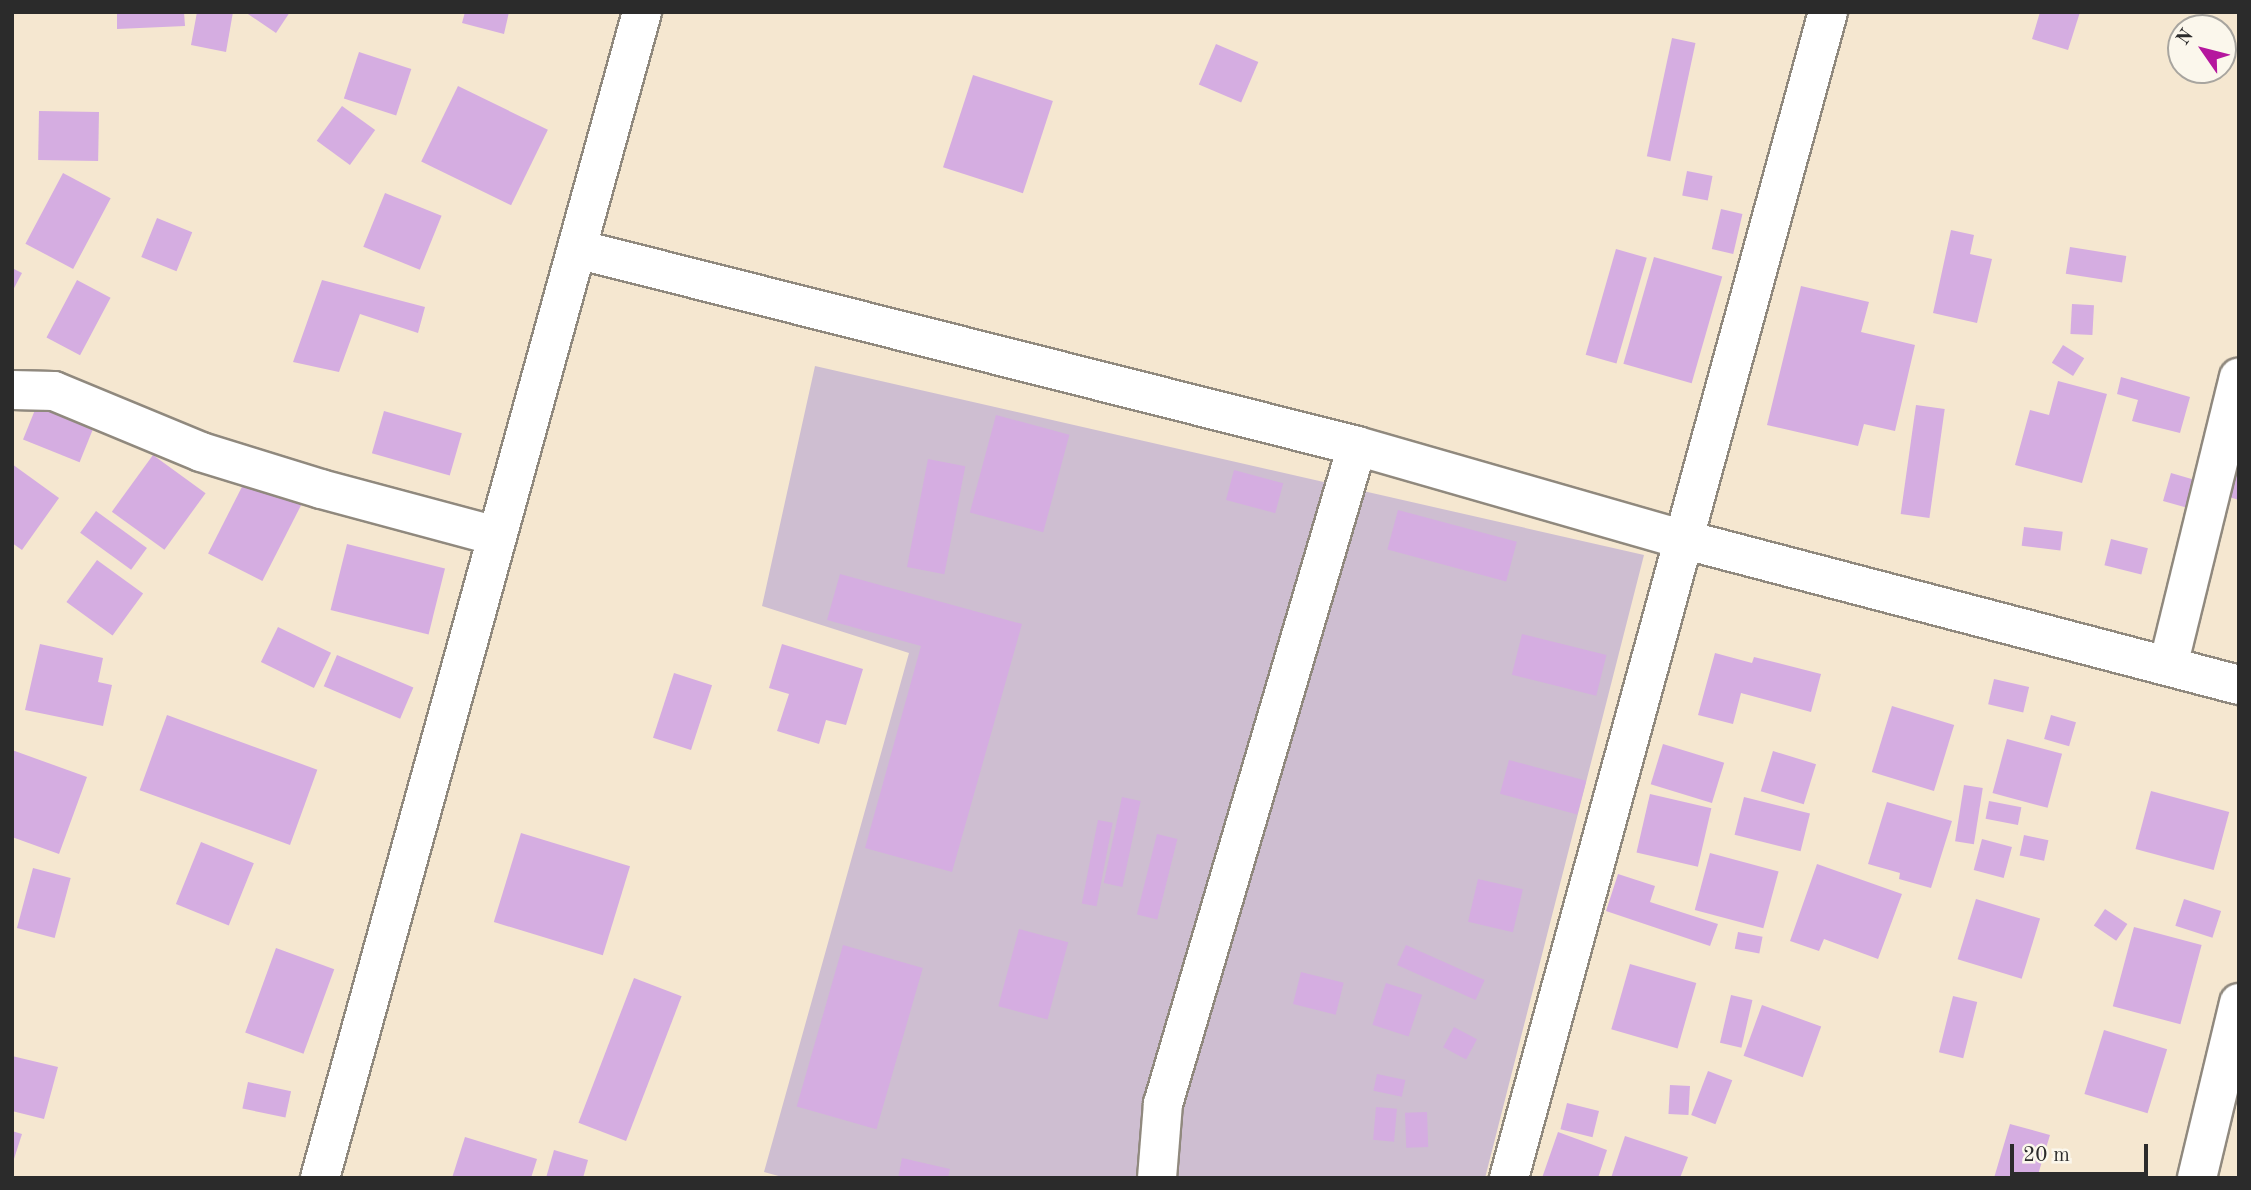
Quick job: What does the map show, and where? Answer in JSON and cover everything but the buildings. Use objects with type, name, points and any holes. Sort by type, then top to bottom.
[{"type":"street","points":[[320,1178],[642,12]]},
{"type":"street","points":[[1509,1178],[1828,12]]},
{"type":"street","points":[[577,249],[1357,446],[1682,539],[2239,685]]},
{"type":"street","points":[[2168,666],[2239,378]]},
{"type":"street","points":[[12,390],[54,391],[201,452],[321,489],[496,536]]},
{"type":"street","points":[[1157,1178],[1163,1104],[1357,446]]},
{"type":"street","points":[[2197,1178],[2239,1003]]},
{"type":"shaded area","points":[[815,366],[1644,555],[1485,1178],[786,1178],[764,1172],[909,653],[762,606]]}]
